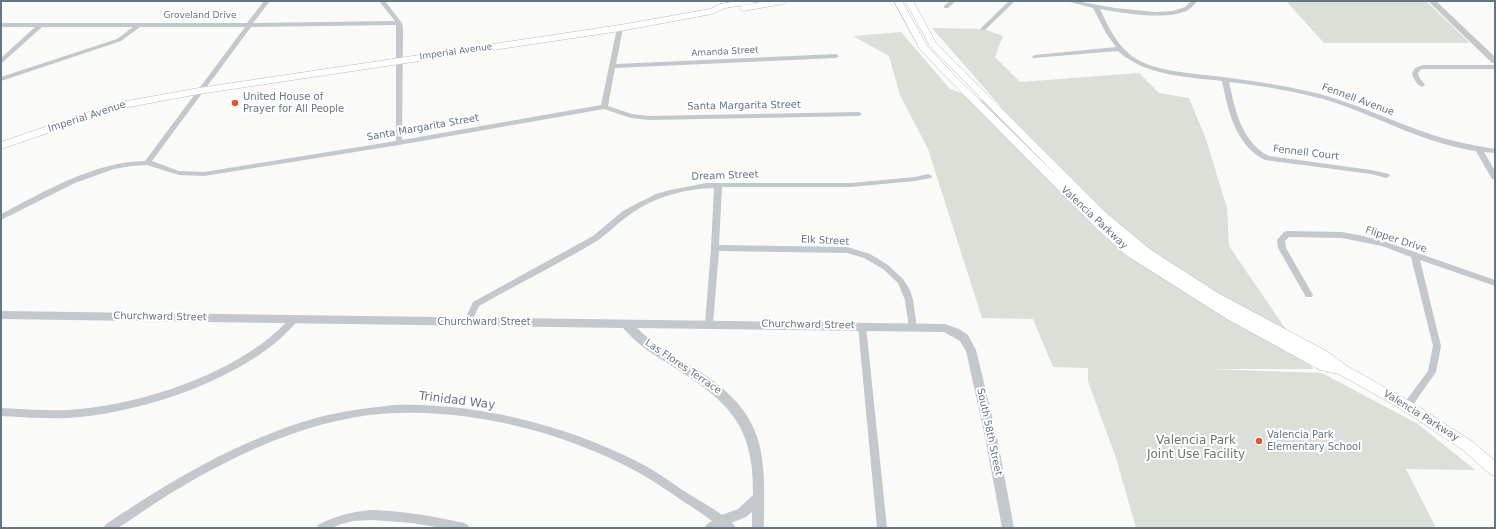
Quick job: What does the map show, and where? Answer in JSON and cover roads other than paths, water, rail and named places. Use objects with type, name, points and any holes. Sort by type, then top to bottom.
[{"type":"main road","name":"Imperial Avenue","points":[[1,146],[116,106],[199,91],[620,28],[751,1]]},
{"type":"main road","name":"Imperial Avenue","points":[[712,10],[727,11],[783,1]]},
{"type":"main road","name":"Valencia Parkway","points":[[898,1],[924,47],[944,69],[1095,221],[1130,252],[1191,292],[1232,316],[1324,366],[1343,370]]},
{"type":"main road","name":"Valencia Parkway","points":[[909,1],[933,44],[1102,216],[1147,253],[1168,268],[1214,296],[1324,355],[1343,370],[1407,406],[1468,446],[1495,470]]},
{"type":"main road","name":"Imperial Avenue","points":[[1,141],[116,103],[177,92],[199,91]]},
{"type":"street","points":[[147,163],[267,1]]},
{"type":"street","points":[[382,1],[399,23],[400,28],[399,143]]},
{"type":"street","points":[[946,7],[953,1]]},
{"type":"street","points":[[983,29],[1012,1]]},
{"type":"street","points":[[1069,1],[1096,8],[1126,12],[1174,12],[1187,9],[1194,1]]},
{"type":"street","points":[[1432,1],[1495,61]]},
{"type":"street","points":[[1096,8],[1112,40],[1119,49]]},
{"type":"street","name":"Groveland Drive","points":[[1,25],[250,25],[399,23]]},
{"type":"street","points":[[1,61],[40,25]]},
{"type":"street","points":[[1,79],[119,40],[139,25]]},
{"type":"street","points":[[604,107],[614,66],[620,28]]},
{"type":"street","points":[[1035,57],[1119,49]]},
{"type":"street","name":"Fennell Avenue","points":[[1119,49],[1142,64],[1166,71],[1291,89],[1315,94],[1340,102],[1428,137],[1479,149],[1495,151]]},
{"type":"street","name":"Amanda Street","points":[[614,66],[836,56]]},
{"type":"street","points":[[1422,85],[1414,73],[1417,69],[1423,67],[1495,67]]},
{"type":"street","name":"Fennell Court","points":[[1225,80],[1234,117],[1254,151],[1260,156],[1371,172],[1386,176]]},
{"type":"street","name":"Santa Margarita Street","points":[[1,217],[42,196],[104,170],[125,165],[147,163],[178,173],[191,175],[204,174],[399,143],[604,107],[631,116],[649,118],[859,114]]},
{"type":"street","points":[[1479,149],[1495,176]]},
{"type":"street","name":"Dream Street","points":[[468,321],[476,304],[593,240],[626,213],[641,204],[678,189],[718,185],[851,185],[915,179],[928,176]]},
{"type":"street","points":[[709,324],[718,185]]},
{"type":"street","name":"Flipper Drive","points":[[1309,295],[1282,248],[1281,240],[1287,234],[1342,235],[1363,239],[1383,244],[1495,283]]},
{"type":"street","name":"Elk Street","points":[[715,248],[847,250],[864,255],[887,268],[903,286],[909,299],[913,328]]},
{"type":"street","points":[[1407,406],[1432,372],[1437,346],[1415,256]]},
{"type":"street","name":"Churchward Street","points":[[1,315],[862,326],[945,328],[964,338]]},
{"type":"street","points":[[1,412],[68,414],[123,406],[155,398],[186,388],[232,366],[259,350],[295,319]]},
{"type":"street","name":"Las Flores Terrace","points":[[626,324],[646,344],[715,387],[732,402],[738,411],[750,431],[757,453],[758,528]]},
{"type":"street","points":[[862,326],[882,528]]},
{"type":"street","name":"South 58th Street","points":[[964,338],[972,350],[991,437],[1008,528]]},
{"type":"street","name":"Trinidad Way","points":[[110,527],[149,500],[187,477],[261,441],[323,421],[371,411],[407,409],[465,413],[514,422],[605,451],[644,470],[726,524]]},
{"type":"street","points":[[710,528],[726,524],[742,513],[757,499]]},
{"type":"street","points":[[322,528],[342,519],[378,516],[408,518],[464,528]]},
{"type":"place","name":"United House of Prayer for All People","points":[[235,103]]},
{"type":"place","name":"Valencia Park Elementary School","points":[[1259,441]]},
{"type":"park label","name":"Valencia Park Joint Use Facility","points":[[1196,448]]}]
